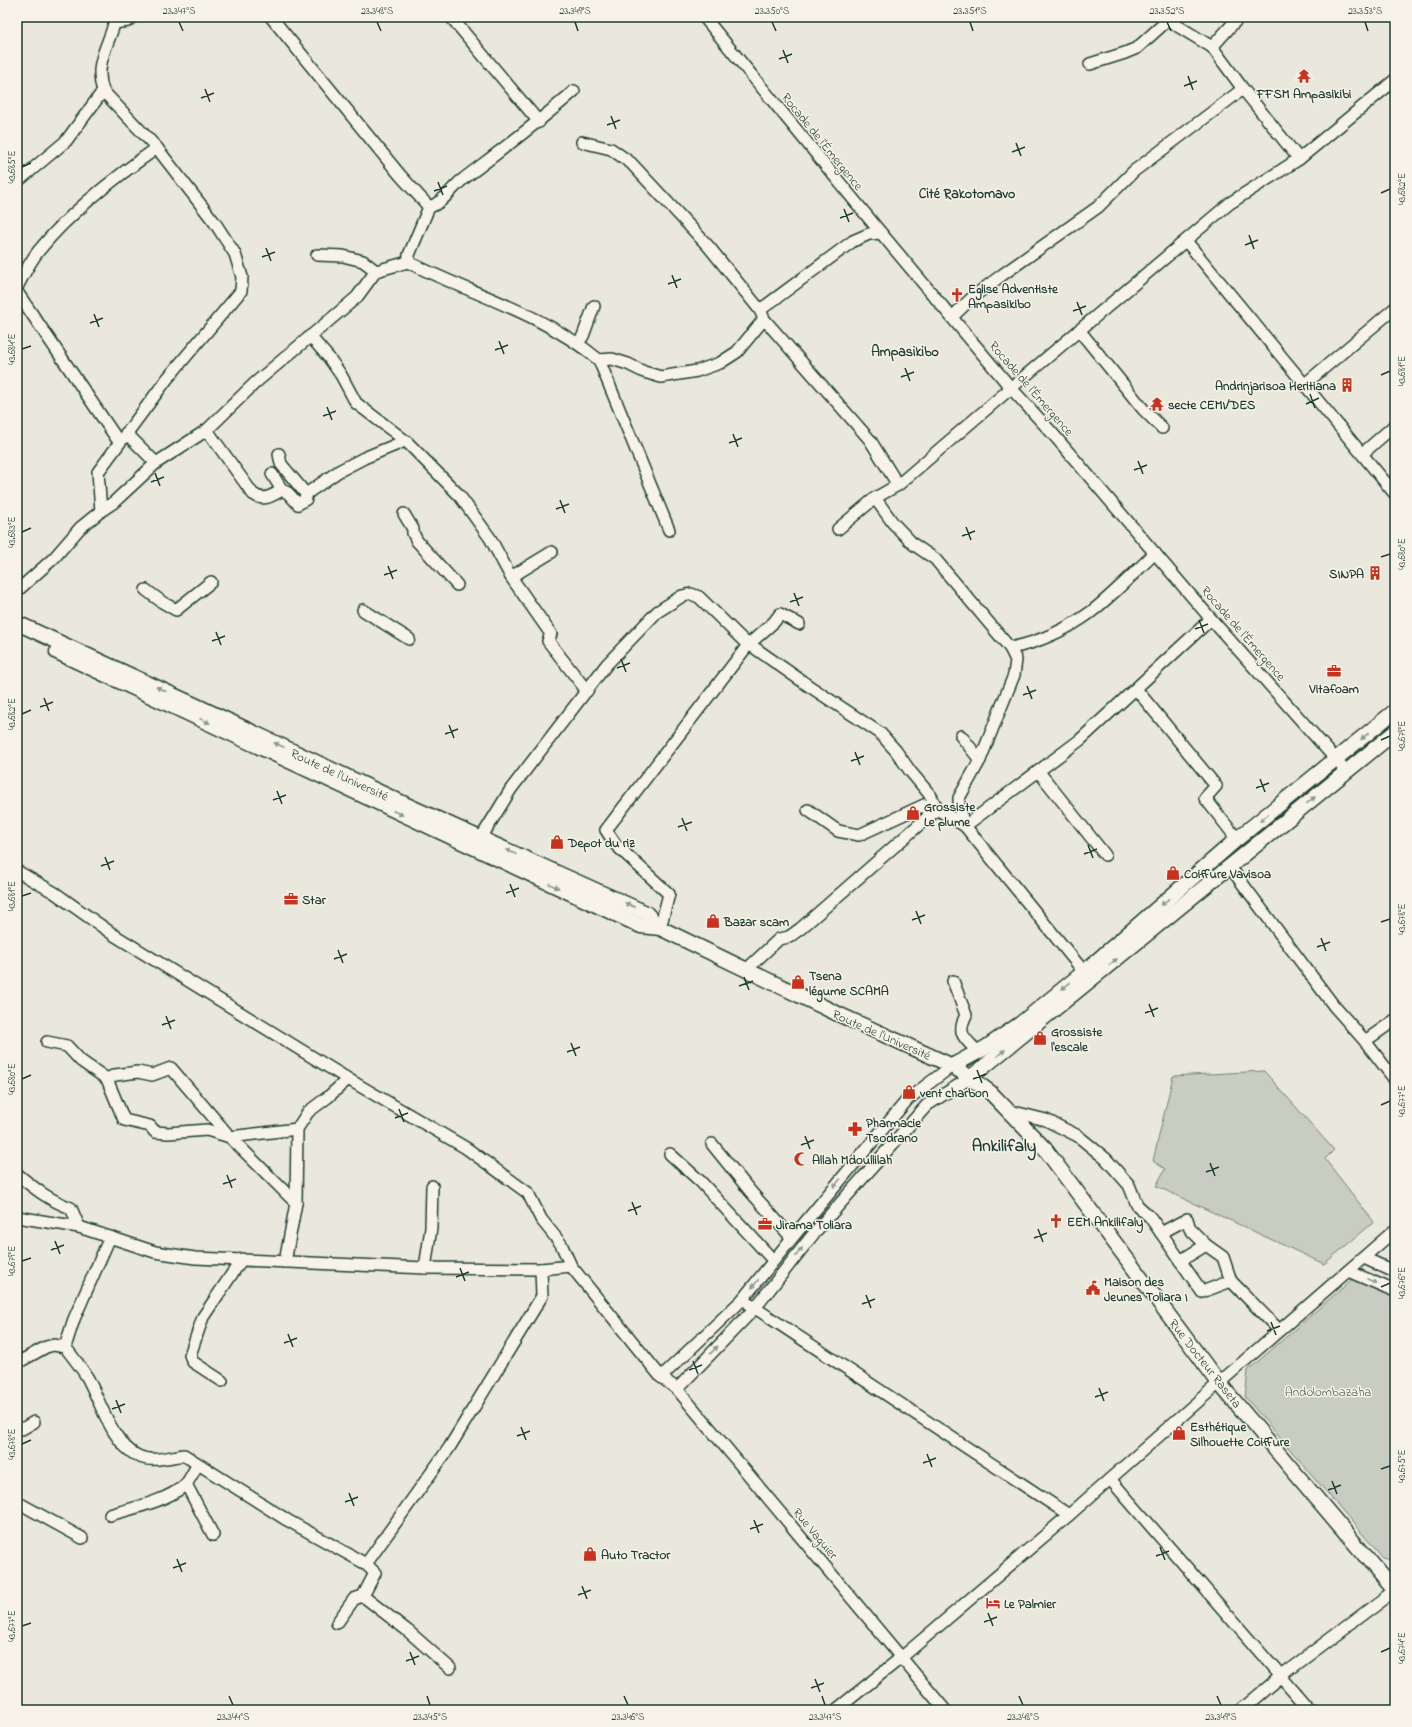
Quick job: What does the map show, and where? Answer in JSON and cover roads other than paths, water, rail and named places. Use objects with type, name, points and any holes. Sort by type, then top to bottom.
[{"type":"main road","name":"Route de l'Université","points":[[17,623],[411,807],[646,913],[660,928]]},
{"type":"main road","name":"Route de l'Université","points":[[17,634],[641,926],[660,928],[838,1014],[921,1050],[952,1066]]},
{"type":"main road","points":[[970,1078],[1088,976],[1237,839],[1395,711]]},
{"type":"main road","points":[[952,1066],[978,1052],[1088,976],[1230,867],[1395,732]]},
{"type":"main road","name":"Rue Docteur Raseta","points":[[952,1066],[991,1094],[1010,1111],[1045,1149],[1219,1382],[1395,1590]]},
{"type":"street","points":[[101,510],[98,472],[167,379],[241,291],[242,278],[235,254],[215,223],[157,148],[103,91],[99,80],[99,68],[115,20],[128,21],[133,17]]},
{"type":"street","points":[[271,17],[400,175],[429,207]]},
{"type":"street","points":[[450,17],[539,122]]},
{"type":"street","name":"Rocade de l'Émergence","points":[[704,17],[881,233],[1011,388],[1054,434],[1211,619],[1346,771]]},
{"type":"street","points":[[1212,47],[1239,17]]},
{"type":"street","points":[[1090,64],[1137,48],[1166,19],[1212,47],[1243,89],[1299,159]]},
{"type":"street","points":[[838,529],[875,498],[898,485],[1230,203],[1299,159],[1395,80]]},
{"type":"street","points":[[952,317],[974,296],[1098,207],[1134,171],[1243,89]]},
{"type":"street","points":[[17,182],[66,141],[103,91]]},
{"type":"street","points":[[429,207],[436,205],[460,182],[539,122],[574,92]]},
{"type":"street","points":[[582,142],[611,149],[631,163],[709,247],[762,314],[870,440],[898,485]]},
{"type":"street","points":[[17,287],[40,248],[68,220],[97,194],[157,148]]},
{"type":"street","points":[[408,262],[409,255],[429,207]]},
{"type":"street","points":[[598,360],[612,359],[661,377],[697,371],[720,362],[737,352],[762,314],[853,241],[869,234],[881,233]]},
{"type":"street","points":[[1186,241],[1395,494]]},
{"type":"street","points":[[317,254],[343,256],[363,261],[376,271]]},
{"type":"street","points":[[17,591],[54,558],[80,528],[101,510],[113,503],[156,463],[207,430],[255,383],[357,297],[376,271],[408,262],[549,325],[578,343],[598,360],[669,530]]},
{"type":"street","points":[[17,292],[119,442]]},
{"type":"street","points":[[578,343],[583,336],[594,306]]},
{"type":"street","points":[[1305,384],[1395,308]]},
{"type":"street","points":[[1079,330],[1143,409],[1162,428]]},
{"type":"street","points":[[310,336],[333,364],[356,403],[405,441],[459,495],[490,538],[511,578],[551,634],[548,641],[587,691]]},
{"type":"street","points":[[1362,454],[1395,425]]},
{"type":"street","points":[[207,430],[253,494],[258,498],[266,499],[282,490]]},
{"type":"street","points":[[126,433],[156,463]]},
{"type":"street","points":[[272,474],[282,490],[288,493],[298,504],[306,499],[306,494],[339,471],[364,458],[405,441]]},
{"type":"street","points":[[280,454],[281,464],[306,494]]},
{"type":"street","points":[[875,498],[893,523],[913,544],[936,559],[1010,648],[1016,660],[1014,675],[980,760],[959,798],[960,809],[965,826],[1088,976]]},
{"type":"street","points":[[404,514],[413,528],[413,533],[417,541],[457,585]]},
{"type":"street","points":[[511,578],[552,552]]},
{"type":"street","points":[[1010,648],[1024,645],[1056,632],[1091,612],[1156,553]]},
{"type":"street","points":[[146,590],[176,610],[211,582]]},
{"type":"street","points":[[481,838],[511,789],[607,664],[657,612],[682,596],[691,594],[699,597],[748,644],[880,733],[931,796],[934,812]]},
{"type":"street","points":[[363,610],[409,638]]},
{"type":"street","points":[[660,928],[669,894],[616,844],[606,830],[748,644],[774,622],[780,614],[798,624]]},
{"type":"street","points":[[965,826],[1080,740],[1211,619]]},
{"type":"street","points":[[1136,689],[1216,786],[1205,798],[1237,839]]},
{"type":"street","points":[[960,736],[980,760]]},
{"type":"street","points":[[1039,772],[1105,855]]},
{"type":"street","points":[[808,810],[838,831],[859,835],[924,806],[965,826]]},
{"type":"street","points":[[747,969],[779,939],[789,937],[800,929],[934,812]]},
{"type":"street","points":[[1230,867],[1334,1006],[1365,1041],[1395,1080]]},
{"type":"street","name":"Rue Vaguier","points":[[17,871],[55,893],[114,935],[348,1079],[466,1148],[528,1193],[541,1219],[561,1244],[571,1266],[661,1377],[677,1388],[945,1710]]},
{"type":"street","points":[[952,982],[966,1015],[960,1026],[962,1035],[978,1052]]},
{"type":"street","points":[[1365,1041],[1395,1020]]},
{"type":"street","points":[[47,1042],[67,1046],[81,1061],[107,1079],[124,1120],[150,1126],[154,1132],[168,1133],[207,1130],[230,1137],[297,1129]]},
{"type":"street","points":[[661,1377],[742,1300],[773,1260],[908,1099],[952,1066]]},
{"type":"street","points":[[107,1079],[115,1075],[138,1072],[152,1075],[171,1068],[230,1137],[296,1203]]},
{"type":"street","points":[[677,1388],[755,1308],[815,1232],[927,1105],[970,1078]]},
{"type":"street","points":[[285,1262],[296,1203],[297,1129],[308,1112],[348,1079]]},
{"type":"street","points":[[1010,1111],[1046,1120],[1078,1136],[1106,1159],[1129,1184],[1138,1205],[1150,1217],[1202,1292],[1231,1281]]},
{"type":"street","points":[[712,1144],[750,1191],[792,1238]]},
{"type":"street","points":[[670,1154],[701,1182],[773,1260]]},
{"type":"street","points":[[17,1174],[48,1198],[71,1208],[79,1226]]},
{"type":"street","points":[[425,1268],[431,1228],[432,1186]]},
{"type":"street","points":[[17,1217],[79,1226],[155,1252],[195,1258],[425,1268],[541,1269],[571,1266]]},
{"type":"street","points":[[1161,1233],[1187,1219],[1190,1229],[1206,1245],[1223,1257],[1231,1281],[1279,1330]]},
{"type":"street","points":[[836,1710],[902,1657],[1070,1515],[1219,1382],[1395,1230]]},
{"type":"street","points":[[65,1347],[74,1318],[110,1237]]},
{"type":"street","points":[[1180,1261],[1206,1245]]},
{"type":"street","points":[[1364,1258],[1395,1272]]},
{"type":"street","points":[[222,1382],[193,1362],[190,1356],[203,1317],[242,1259]]},
{"type":"street","points":[[366,1564],[449,1448],[542,1296],[541,1269]]},
{"type":"street","points":[[1348,1271],[1395,1291]]},
{"type":"street","points":[[742,1300],[1070,1515]]},
{"type":"street","points":[[17,1363],[46,1347],[54,1345],[65,1347],[87,1377],[110,1426],[127,1448],[138,1456],[156,1460],[184,1455],[287,1520],[366,1564],[376,1574],[363,1596],[354,1599],[337,1623]]},
{"type":"street","points":[[17,1428],[22,1429],[34,1422]]},
{"type":"street","points":[[110,1515],[156,1500],[186,1484],[198,1464]]},
{"type":"street","points":[[1110,1479],[1310,1710]]},
{"type":"street","points":[[186,1484],[213,1535]]},
{"type":"street","points":[[17,1502],[82,1538]]},
{"type":"street","points":[[1240,1710],[1281,1676],[1395,1590]]},
{"type":"street","points":[[363,1596],[408,1631],[450,1668]]},
{"type":"place","name":"FFSM Ampasikibi","points":[[1304,76]]},
{"type":"place","name":"Eglise Adventiste Ampasikibo","points":[[957,295]]},
{"type":"place","name":"Andrinjarisoa Heritiana","points":[[1347,385]]},
{"type":"place","name":"secte CEMI/DES","points":[[1157,404]]},
{"type":"place","name":"SINPA","points":[[1375,573]]},
{"type":"place","name":"Vitafoam","points":[[1334,671]]},
{"type":"place","name":"Grossiste Le plume","points":[[913,813]]},
{"type":"place","name":"Depot du riz","points":[[557,842]]},
{"type":"place","name":"Coiffure Vavisoa","points":[[1173,873]]},
{"type":"place","name":"Star","points":[[291,899]]},
{"type":"place","name":"Bazar scam","points":[[713,921]]},
{"type":"place","name":"Tsena légume SCAMA","points":[[798,982]]},
{"type":"place","name":"Grossiste l'escale","points":[[1040,1038]]},
{"type":"place","name":"vent charbon","points":[[909,1092]]},
{"type":"place","name":"Pharmacie Tsodrano","points":[[855,1129]]},
{"type":"place","name":"Allah Mdoullilah","points":[[801,1159]]},
{"type":"place","name":"EEM Ankilifaly","points":[[1056,1221]]},
{"type":"place","name":"Jirama Toliara","points":[[765,1224]]},
{"type":"place","name":"Maison des Jeunes Toliara I","points":[[1093,1288]]},
{"type":"place","name":"Esthétique Silhouette Coiffure","points":[[1179,1433]]},
{"type":"place","name":"Auto Tractor","points":[[590,1554]]},
{"type":"place","name":"Le Palmier","points":[[993,1603]]},
{"type":"district","name":"Cité Rakotomavo","points":[[967,193]]},
{"type":"district","name":"Ampasikibo","points":[[905,351]]},
{"type":"district","name":"Ankilifaly","points":[[1004,1145]]},
{"type":"park label","name":"Andolombazaha","points":[[1328,1391]]}]
